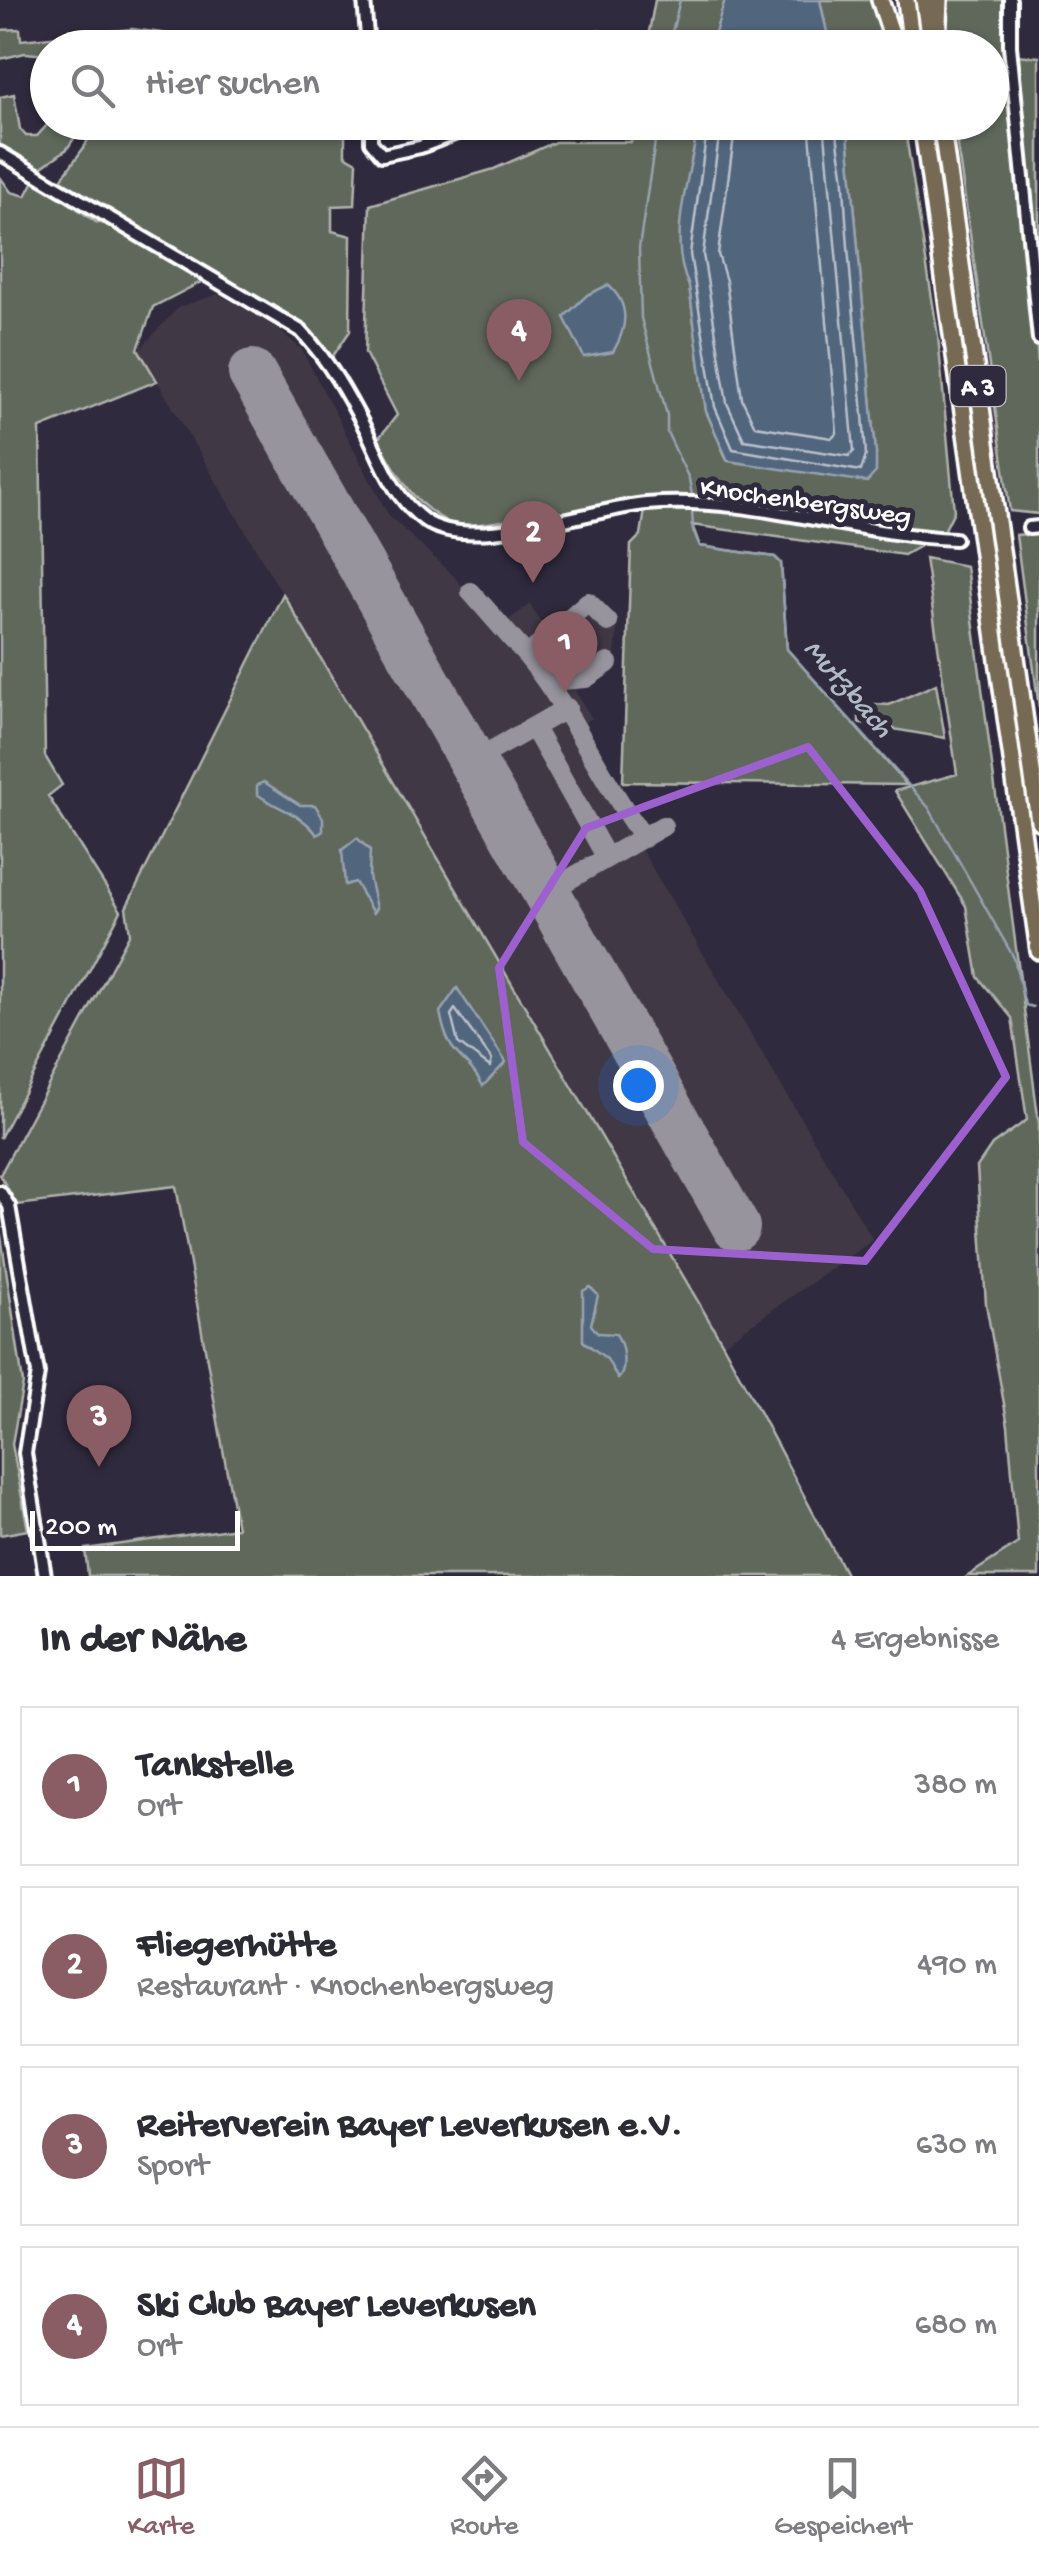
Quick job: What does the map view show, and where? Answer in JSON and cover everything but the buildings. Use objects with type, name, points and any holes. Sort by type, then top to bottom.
[{"type":"highway","points":[[880,0],[890,30]]},
{"type":"highway","points":[[906,0],[910,30]]},
{"type":"highway","points":[[924,0],[930,30]]},
{"type":"highway","points":[[936,30],[939,0]]},
{"type":"highway","points":[[916,140],[921,175],[932,194]]},
{"type":"highway","name":"A 3","points":[[924,140],[1039,951]]},
{"type":"highway","name":"A 3","points":[[944,140],[1039,821]]},
{"type":"street","points":[[364,0],[366,30]]},
{"type":"street","points":[[1010,0],[1010,46],[1039,339]]},
{"type":"street","points":[[371,140],[382,155],[426,140]]},
{"type":"street","name":"Knochenbergsweg","points":[[0,153],[277,314],[323,354],[402,500],[436,527],[470,534],[630,506],[691,504],[794,515],[914,538],[955,539]]},
{"type":"street","points":[[0,1192],[8,1206],[38,1373],[26,1453],[46,1576]]},
{"type":"highlighted area","points":[[808,747],[920,891],[1006,1077],[865,1261],[653,1249],[523,1142],[499,968],[586,828]]},
{"type":"shaded area","points":[[655,0],[725,0],[716,30],[649,30]]},
{"type":"shaded area","points":[[820,0],[874,0],[883,30],[826,30]]},
{"type":"shaded area","points":[[943,0],[1007,0],[1039,375],[1039,514],[1010,511],[956,140],[1009,140],[1009,30],[944,30]]},
{"type":"shaded area","points":[[20,29],[21,40],[30,39],[30,53],[0,59],[0,30]]},
{"type":"shaded area","points":[[1015,55],[1039,57],[1039,308]]},
{"type":"shaded area","points":[[14,94],[20,129],[30,140],[73,140],[67,149],[39,169],[0,145],[0,97]]},
{"type":"shaded area","points":[[88,140],[345,140],[345,155],[357,162],[355,205],[332,206],[332,231],[351,236],[350,331],[331,359],[300,326],[269,305],[59,182]]},
{"type":"shaded area","points":[[696,140],[681,249],[706,411],[727,460],[797,470],[876,454],[848,140],[907,140],[938,336],[954,511],[943,533],[904,555],[692,525],[700,546],[775,557],[781,563],[787,649],[907,785],[623,782],[631,545],[641,535],[645,510],[681,510],[678,497],[459,527],[420,502],[378,439],[397,415],[365,353],[370,205],[494,169],[555,142]]},
{"type":"shaded area","points":[[0,177],[11,192],[26,196],[35,179],[96,222],[111,225],[203,281],[153,307],[138,349],[157,381],[40,428],[45,756],[62,785],[48,796],[121,911],[0,1138]]},
{"type":"shaded area","points":[[218,294],[270,322],[302,350],[389,516],[452,574],[498,628],[530,604],[542,624],[589,595],[618,622],[614,666],[575,691],[592,718],[571,731],[873,1240],[723,1344],[139,350],[179,307]]},
{"type":"shaded area","points":[[1039,533],[1039,708],[1016,535]]},
{"type":"shaded area","points":[[925,558],[966,566],[1039,1124],[1039,1576],[968,1576],[1018,1543],[1008,1426],[986,1304],[977,1167],[992,1145],[1027,1120],[1012,1018],[978,977],[966,906],[895,791],[957,774]]},
{"type":"shaded area","points":[[283,594],[723,1344],[847,1576],[88,1576],[85,1549],[237,1528],[176,1186],[17,1205],[0,1175],[130,933],[126,908]]},
{"type":"shaded area","points":[[936,684],[945,738],[859,723],[859,703],[889,705]]},
{"type":"shaded area","points":[[0,1229],[23,1383],[12,1444],[28,1530],[0,1535]]},
{"type":"water","points":[[725,0],[820,0],[826,30],[716,30]]},
{"type":"water","points":[[695,140],[848,140],[876,454],[876,472],[867,482],[728,461],[706,411],[689,286],[682,268],[682,205]]},
{"type":"water","points":[[608,285],[623,309],[621,334],[613,352],[584,357],[564,317],[587,295]]},
{"type":"water","points":[[264,782],[300,805],[315,805],[323,818],[323,831],[317,835],[297,817],[257,794],[257,785]]},
{"type":"water","points":[[357,838],[370,850],[369,877],[376,908],[373,913],[355,882],[345,885],[342,850]]},
{"type":"water","points":[[457,988],[506,1062],[483,1086],[453,1048],[444,1028],[440,1012]]},
{"type":"water","points":[[590,1287],[598,1295],[591,1325],[598,1333],[616,1334],[621,1345],[623,1364],[618,1379],[607,1359],[583,1341],[583,1291]]},
{"type":"waterway","name":"Mutzbach","points":[[672,30],[680,0]]},
{"type":"waterway","name":"Mutzbach","points":[[655,140],[639,248],[641,318],[667,415],[667,432],[689,479],[693,501]]},
{"type":"waterway","name":"Mutzbach","points":[[692,508],[693,531],[700,546],[775,557],[781,563],[787,649],[929,808],[1014,958],[1025,1005],[1033,1007]]},
{"type":"taxiway","points":[[471,592],[527,656]]},
{"type":"taxiway","points":[[608,622],[588,602],[527,656],[559,700],[644,838]]},
{"type":"taxiway","points":[[542,675],[563,654]]},
{"type":"taxiway","points":[[547,681],[586,678],[608,663]]},
{"type":"taxiway","points":[[473,761],[567,708]]},
{"type":"taxiway","points":[[534,728],[607,858]]},
{"type":"taxiway","points":[[547,892],[663,826]]},
{"type":"runway","points":[[252,373],[736,1227]]},
{"type":"place","name":"Ski Club Bayer Leverkusen","points":[[519,381]]},
{"type":"place","name":"Fliegerhütte","points":[[533,583]]},
{"type":"place","name":"Tankstelle","points":[[565,693]]},
{"type":"place","name":"Reiterverein Bayer Leverkusen e.V.","points":[[99,1467]]}]
